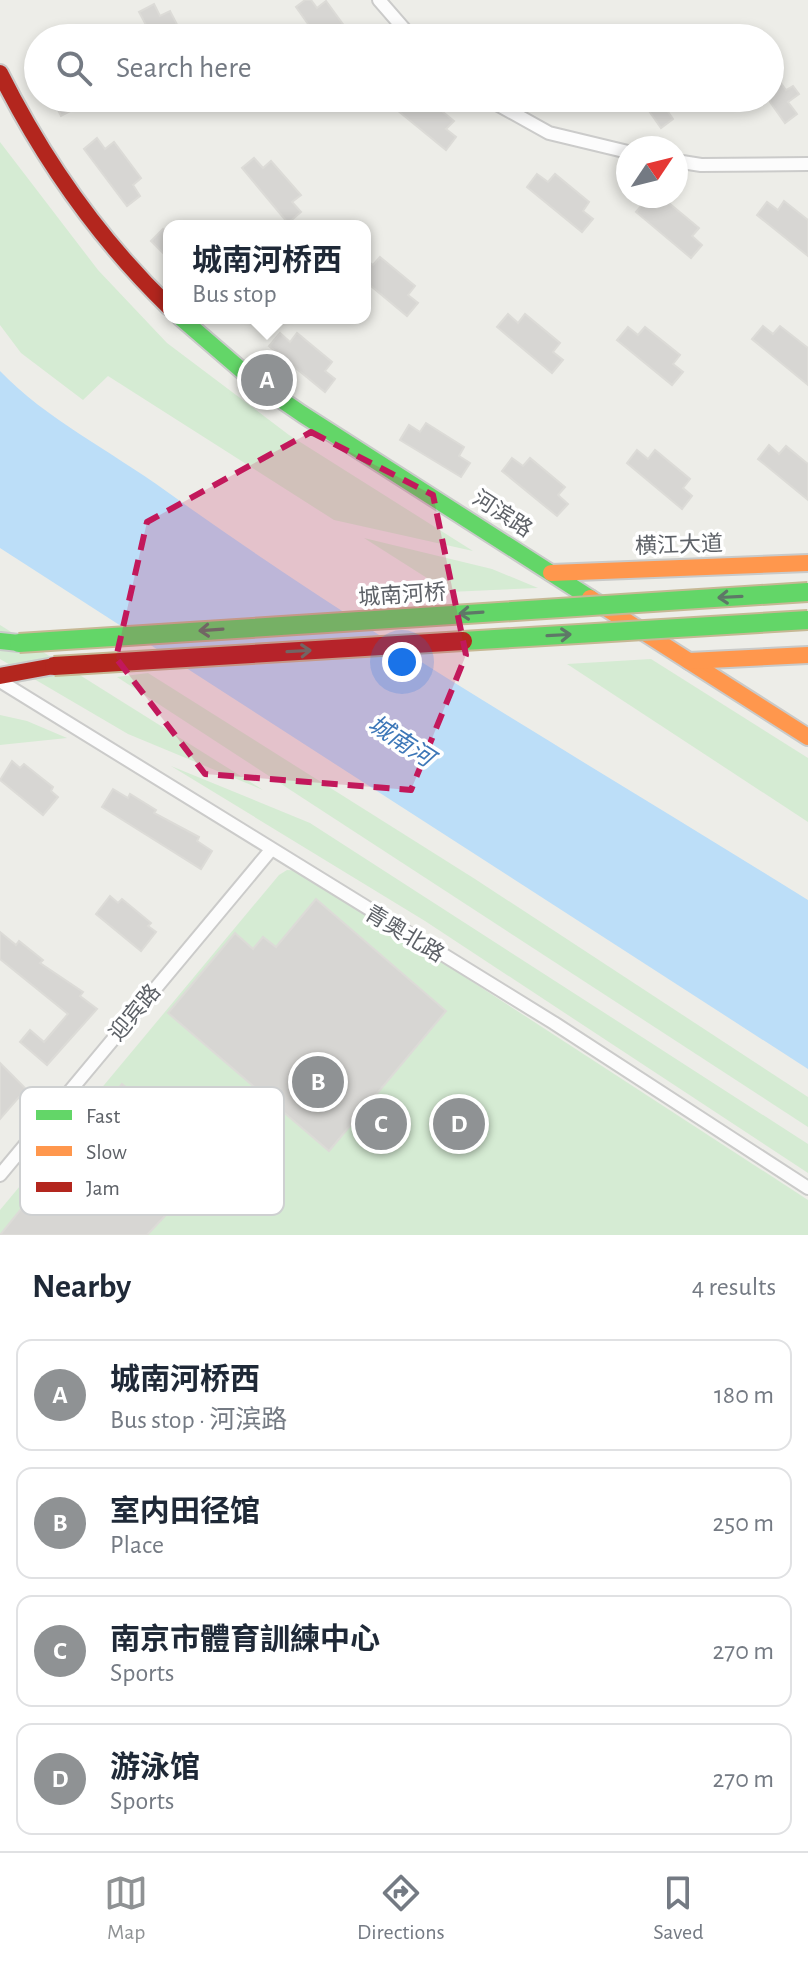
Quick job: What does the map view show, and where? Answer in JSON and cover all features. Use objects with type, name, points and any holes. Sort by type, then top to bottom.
[{"type":"main road","points":[[0,73],[43,157],[81,209],[163,300]]},
{"type":"main road","name":"河滨路","points":[[188,324],[266,389],[808,737]]},
{"type":"main road","name":"横江大道","points":[[551,573],[808,563]]},
{"type":"main road","name":"城南河桥","points":[[0,642],[808,592]]},
{"type":"main road","points":[[0,676],[54,666],[808,620]]},
{"type":"main road","points":[[689,661],[808,655]]},
{"type":"street","points":[[379,0],[400,24]]},
{"type":"street","points":[[511,112],[549,133],[616,149]]},
{"type":"street","points":[[688,163],[808,164]]},
{"type":"street","name":"青奥北路","points":[[0,676],[270,851],[554,1023],[808,1188]]},
{"type":"street","name":"迎宾路","points":[[73,1087],[270,851]]},
{"type":"street","name":"迎宾路","points":[[0,1175],[20,1151]]},
{"type":"highlighted area","points":[[311,432],[433,495],[466,655],[411,790],[205,774],[116,658],[147,522]]},
{"type":"green space","points":[[0,142],[98,270],[167,343],[289,435],[473,551],[334,520],[108,376],[83,400],[21,353],[0,325]]},
{"type":"green space","points":[[364,538],[492,569],[538,588],[449,592]]},
{"type":"green space","points":[[0,625],[263,790],[128,734],[0,659]]},
{"type":"green space","points":[[651,659],[808,758],[808,822],[567,664]]},
{"type":"green space","points":[[148,673],[475,879],[808,1097],[808,1127],[117,677]]},
{"type":"green space","points":[[0,715],[27,721],[67,738],[0,745]]},
{"type":"green space","points":[[171,766],[310,823],[808,1144],[808,1173],[425,921]]},
{"type":"green space","points":[[287,870],[302,871],[808,1200],[808,1235],[0,1235],[0,1210],[20,1186],[20,1215],[284,1215],[284,1087],[102,1087],[279,875]]},
{"type":"water","name":"城南河","points":[[0,371],[58,420],[323,598],[808,900],[808,1069],[0,548]]},
{"type":"building","points":[[305,0],[311,0],[317,8],[326,1],[343,24],[308,24],[296,7]]},
{"type":"building","points":[[154,4],[160,16],[170,11],[177,24],[145,24],[139,12]]},
{"type":"building","points":[[793,86],[799,94],[788,102],[797,114],[785,123],[777,112],[784,112],[784,87],[786,90]]},
{"type":"building","points":[[400,112],[443,112],[454,121],[446,129],[456,137],[446,150]]},
{"type":"building","points":[[650,112],[668,112],[673,119],[661,128]]},
{"type":"building","points":[[97,138],[105,149],[114,142],[141,178],[133,185],[140,196],[127,206],[84,149]]},
{"type":"building","points":[[254,158],[263,168],[271,161],[301,195],[292,202],[301,212],[292,220],[285,220],[242,168]]},
{"type":"building","points":[[537,174],[548,182],[555,174],[589,202],[583,211],[593,219],[582,232],[527,187]]},
{"type":"building","points":[[784,201],[808,220],[808,256],[757,215],[767,202],[778,210]]},
{"type":"building","points":[[639,208],[675,208],[699,228],[692,236],[702,245],[691,258],[636,212]]},
{"type":"building","points":[[163,229],[163,253],[151,241]]},
{"type":"building","points":[[380,257],[415,286],[408,295],[418,303],[407,316],[371,286],[371,264]]},
{"type":"building","points":[[508,314],[518,323],[525,314],[560,343],[553,352],[563,360],[552,373],[497,327]]},
{"type":"building","points":[[763,326],[773,334],[780,326],[808,348],[808,385],[752,339]]},
{"type":"building","points":[[628,327],[638,335],[645,327],[680,355],[673,364],[683,372],[672,385],[617,340]]},
{"type":"building","points":[[280,333],[290,342],[297,333],[332,362],[325,371],[335,379],[325,392],[269,346]]},
{"type":"building","points":[[426,423],[464,447],[459,456],[470,463],[461,477],[400,440],[409,425],[420,432]]},
{"type":"building","points":[[769,445],[779,454],[786,446],[808,464],[808,500],[758,459]]},
{"type":"building","points":[[637,450],[648,459],[655,450],[690,479],[683,488],[692,496],[682,509],[627,463]]},
{"type":"building","points":[[512,458],[523,466],[530,458],[565,487],[558,495],[568,504],[557,516],[502,471]]},
{"type":"building","points":[[12,761],[20,768],[24,764],[53,787],[51,791],[58,797],[43,815],[0,780]]},
{"type":"building","points":[[113,789],[128,798],[130,794],[156,810],[154,813],[199,837],[197,841],[212,851],[201,869],[102,807]]},
{"type":"building","points":[[110,896],[118,903],[122,899],[151,923],[148,926],[156,932],[141,951],[96,914]]},
{"type":"building","points":[[316,899],[446,1011],[329,1151],[284,1112],[284,1087],[254,1087],[168,1013],[235,933],[253,949],[263,937],[276,947]]},
{"type":"building","points":[[0,932],[16,945],[19,941],[43,960],[40,963],[83,992],[80,996],[97,1009],[47,1065],[20,1042],[30,1030],[44,1042],[68,1014],[0,959]]},
{"type":"building","points":[[0,1063],[24,1087],[20,1087],[20,1096],[0,1119]]},
{"type":"building","points":[[20,1210],[20,1215],[166,1215],[147,1235],[0,1235]]},
{"type":"traffic: fast","points":[[188,324],[254,381],[302,414],[590,598]]},
{"type":"traffic: fast","points":[[19,643],[808,592]]},
{"type":"traffic: fast","points":[[463,641],[808,620]]},
{"type":"traffic: fast","points":[[0,641],[19,643]]},
{"type":"traffic: slow","points":[[551,573],[808,563]]},
{"type":"traffic: slow","points":[[590,598],[808,737]]},
{"type":"traffic: slow","points":[[689,661],[808,655]]},
{"type":"traffic: jam","points":[[0,73],[35,137],[74,197],[119,254],[163,301]]},
{"type":"traffic: jam","points":[[54,666],[463,641]]},
{"type":"traffic: jam","points":[[0,676],[54,666]]},
{"type":"place","name":"城南河桥西","points":[[267,380]]},
{"type":"place","name":"室内田径馆","points":[[318,1082]]},
{"type":"place","name":"南京市體育訓練中心","points":[[381,1124]]},
{"type":"place","name":"游泳馆","points":[[459,1124]]}]
